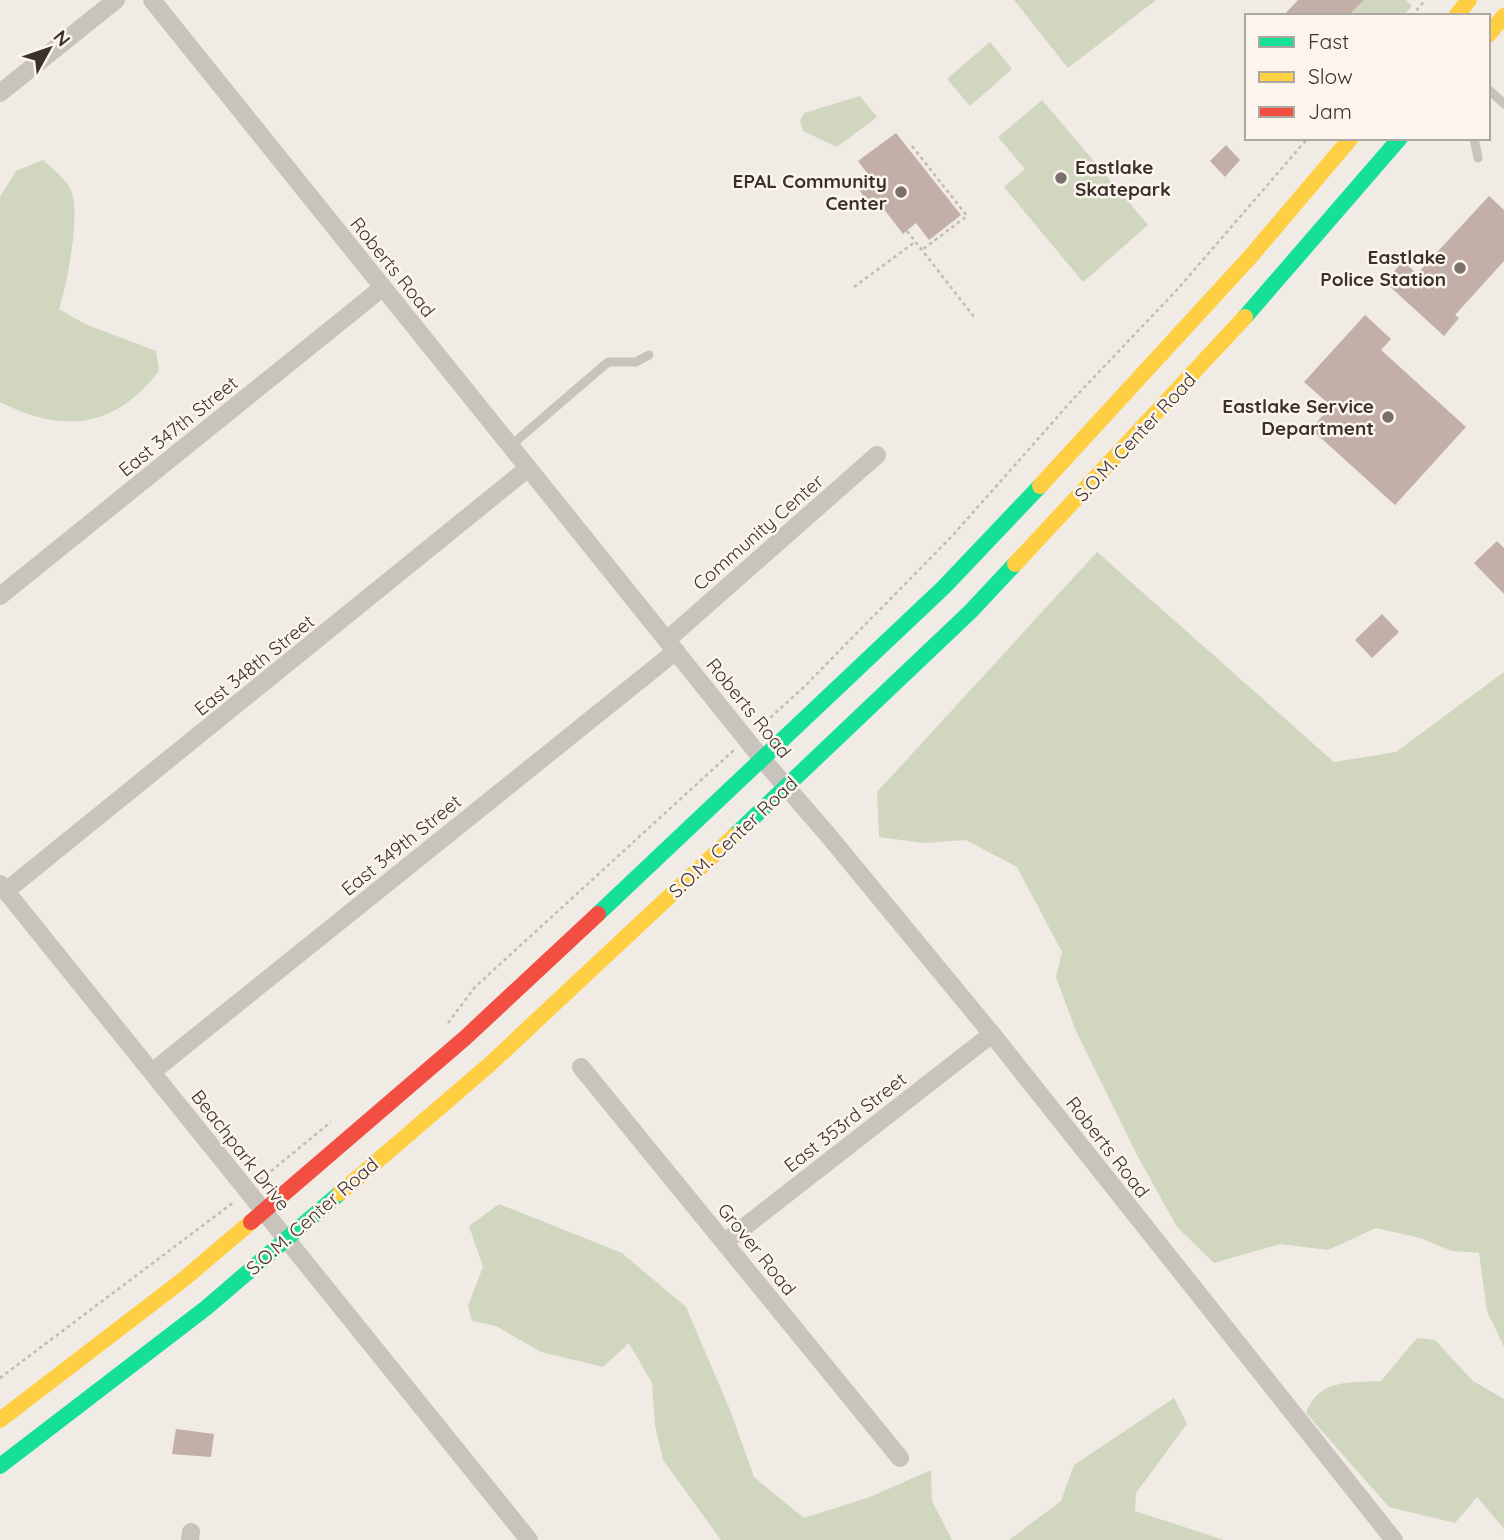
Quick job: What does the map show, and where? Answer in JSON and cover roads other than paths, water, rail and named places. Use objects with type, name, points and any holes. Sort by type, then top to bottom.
[{"type":"main road","points":[[1458,14],[1469,0]]},
{"type":"main road","points":[[1490,33],[1504,16]]},
{"type":"main road","name":"S.O.M. Center Road","points":[[0,1420],[184,1279],[465,1038],[762,760],[944,587],[1096,427],[1251,257],[1350,140]]},
{"type":"main road","name":"S.O.M. Center Road","points":[[0,1466],[206,1308],[489,1065],[788,786],[970,612],[1141,432],[1278,281],[1398,140]]},
{"type":"street","points":[[0,93],[116,0]]},
{"type":"street","name":"Roberts Road","points":[[152,0],[762,760],[788,786],[992,1034],[1394,1540]]},
{"type":"street","name":"East 347th Street","points":[[0,596],[383,288]]},
{"type":"street","name":"Community Center","points":[[672,646],[877,455]]},
{"type":"street","name":"East 348th Street","points":[[3,888],[527,469]]},
{"type":"street","name":"East 349th Street","points":[[152,1072],[672,646]]},
{"type":"street","name":"Beachpark Drive","points":[[3,888],[529,1540]]},
{"type":"street","name":"East 353rd Street","points":[[725,1242],[992,1034]]},
{"type":"street","name":"Grover Road","points":[[581,1067],[900,1458]]},
{"type":"lane","points":[[1490,92],[1504,104]]},
{"type":"lane","points":[[1474,140],[1478,158]]},
{"type":"lane","points":[[509,447],[608,362],[636,362],[649,355]]},
{"type":"place","name":"Eastlake Skatepark","points":[[1061,178]]},
{"type":"place","name":"EPAL Community Center","points":[[901,192]]},
{"type":"place","name":"Eastlake Police Station","points":[[1460,268]]},
{"type":"place","name":"Eastlake Service Department","points":[[1388,417]]}]
